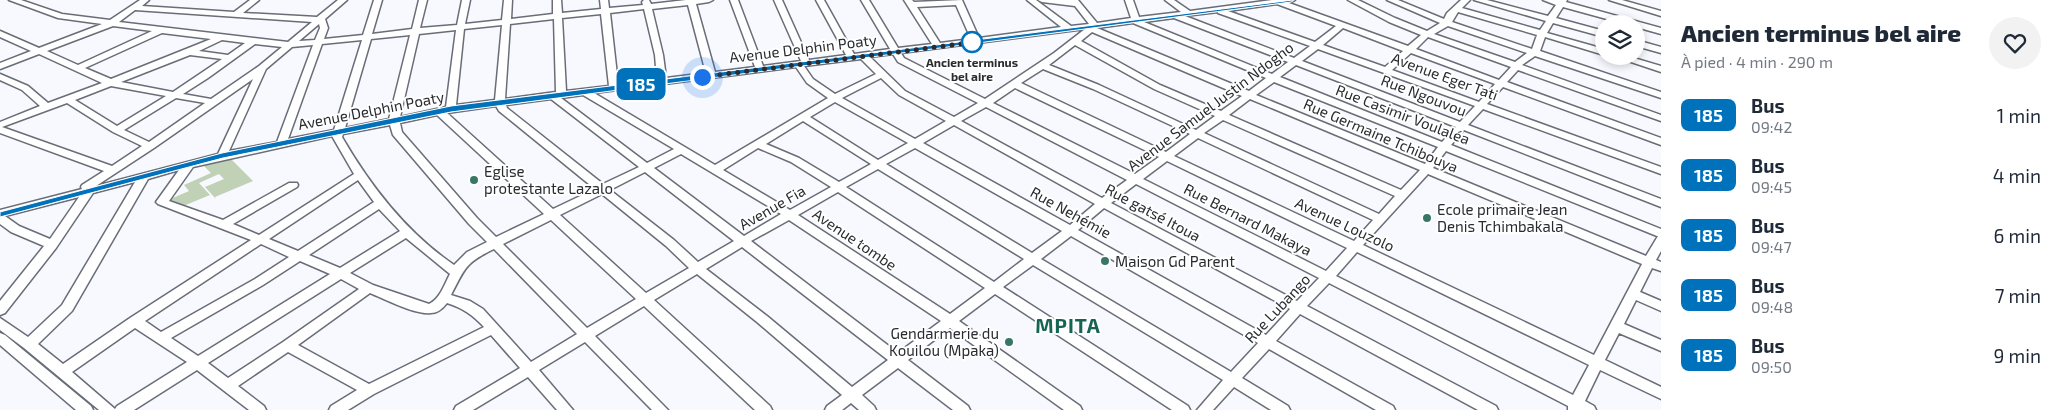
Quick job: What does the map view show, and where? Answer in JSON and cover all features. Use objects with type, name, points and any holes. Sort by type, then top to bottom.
[{"type":"street","points":[[13,0],[50,13],[110,24],[290,45],[506,23],[646,4],[708,0]]},
{"type":"street","points":[[0,66],[110,24],[145,0]]},
{"type":"street","points":[[236,14],[255,0]]},
{"type":"street","points":[[77,192],[150,146],[262,68],[342,0]]},
{"type":"street","points":[[378,0],[337,137],[359,175],[379,204],[407,232],[447,267],[457,273]]},
{"type":"street","points":[[423,0],[394,120],[397,133],[494,243],[661,410]]},
{"type":"street","points":[[466,0],[445,110],[551,215],[765,410]]},
{"type":"street","points":[[508,0],[500,102],[507,114],[535,133],[602,190],[670,243],[696,268],[762,319],[869,410]]},
{"type":"street","points":[[557,0],[556,94],[647,167],[963,410]]},
{"type":"street","points":[[604,0],[614,87]]},
{"type":"street","points":[[734,0],[760,69]]},
{"type":"street","name":"Rue Nehémie","points":[[778,0],[810,81],[835,98],[917,142],[1388,410]]},
{"type":"street","name":"Rue gatsé Itoua","points":[[820,0],[857,57],[902,93],[1297,308],[1491,410]]},
{"type":"street","points":[[865,0],[896,52]]},
{"type":"street","points":[[1031,0],[1069,29]]},
{"type":"street","points":[[1042,0],[1076,2],[1093,28]]},
{"type":"street","points":[[1129,0],[1136,21]]},
{"type":"street","points":[[1169,0],[1189,14]]},
{"type":"street","points":[[1276,0],[1661,142]]},
{"type":"street","name":"Avenue Delphin Poaty","points":[[0,214],[190,163],[445,110],[556,94],[1069,29],[1093,28],[1276,0],[1291,0]]},
{"type":"street","points":[[1352,0],[1392,20],[1427,34],[1661,118]]},
{"type":"street","points":[[1391,0],[1447,23],[1661,94]]},
{"type":"street","points":[[1386,70],[1427,34],[1447,23],[1450,15],[1466,0]]},
{"type":"street","points":[[1478,0],[1595,32]]},
{"type":"street","points":[[1547,0],[1562,2],[1606,15]]},
{"type":"street","points":[[1613,0],[1661,14]]},
{"type":"street","points":[[691,1],[711,75]]},
{"type":"street","points":[[910,2],[959,1],[976,42]]},
{"type":"street","points":[[910,2],[938,46]]},
{"type":"street","points":[[1535,52],[1541,35],[1562,2]]},
{"type":"street","points":[[646,4],[659,55],[662,82]]},
{"type":"street","points":[[135,8],[320,20],[324,25],[319,42],[282,143]]},
{"type":"street","points":[[1456,9],[1595,50]]},
{"type":"street","name":"Avenue Eger Tati","points":[[1218,10],[1661,171]]},
{"type":"street","name":"Rue Ngouvou","points":[[1175,16],[1661,203]]},
{"type":"street","name":"Rue Casimir Voulaléa","points":[[1136,21],[1272,78],[1661,233]]},
{"type":"street","name":"Avenue Samuel Justin Ndogho","points":[[832,410],[1071,230],[1103,203],[1293,62],[1318,46],[1342,25]]},
{"type":"street","points":[[1645,27],[1661,31]]},
{"type":"street","name":"Avenue Fia","points":[[462,410],[696,268],[986,103],[1093,28]]},
{"type":"street","name":"Rue Germaine Tchibouya","points":[[1093,28],[1248,96],[1655,264]]},
{"type":"street","points":[[76,69],[161,30]]},
{"type":"street","points":[[0,34],[110,83],[212,102]]},
{"type":"street","points":[[0,125],[189,52],[220,38]]},
{"type":"street","points":[[1074,41],[1134,76],[1402,195]]},
{"type":"street","points":[[117,130],[176,95],[252,42]]},
{"type":"street","points":[[1645,46],[1661,50]]},
{"type":"street","points":[[189,52],[230,58]]},
{"type":"street","name":"Rue Bernard Makaya","points":[[896,52],[901,60],[1326,276],[1575,407],[1590,410]]},
{"type":"street","name":"Rue Lubango","points":[[1204,410],[1426,170],[1444,146],[1522,60],[1535,52]]},
{"type":"street","points":[[1042,64],[1096,87],[1380,219]]},
{"type":"street","points":[[1645,64],[1661,69]]},
{"type":"street","points":[[222,156],[242,116],[262,68]]},
{"type":"street","points":[[715,170],[835,98],[881,75]]},
{"type":"street","points":[[0,77],[25,88],[47,107]]},
{"type":"street","name":"Avenue Louzolo","points":[[1015,84],[1661,393]]},
{"type":"street","name":"Avenue tombe","points":[[584,91],[789,214],[950,321],[1076,410]]},
{"type":"street","points":[[67,99],[117,130],[150,146]]},
{"type":"street","points":[[803,117],[878,165],[1282,410]]},
{"type":"street","points":[[0,130],[113,170]]},
{"type":"street","points":[[757,144],[795,160],[839,187],[1183,410]]},
{"type":"street","points":[[190,163],[162,202],[224,224],[339,273],[369,288],[425,309],[435,307],[444,297],[465,260],[494,243],[681,150]]},
{"type":"street","points":[[29,344],[67,308],[145,175]]},
{"type":"street","points":[[62,372],[135,320],[359,175]]},
{"type":"street","points":[[224,224],[293,185]]},
{"type":"street","points":[[0,310],[52,244],[90,189]]},
{"type":"street","points":[[161,338],[259,282],[379,204]]},
{"type":"street","points":[[0,218],[15,229],[52,244]]},
{"type":"street","points":[[122,410],[407,232]]},
{"type":"street","points":[[1575,407],[1633,294],[1655,264],[1661,239]]},
{"type":"street","points":[[227,386],[288,346],[369,288]]},
{"type":"street","points":[[1633,294],[1661,306]]},
{"type":"street","points":[[444,297],[465,304],[478,312],[566,410]]},
{"type":"street","points":[[135,320],[197,362],[259,410]]},
{"type":"street","points":[[0,323],[29,344],[109,410]]},
{"type":"street","points":[[1616,326],[1661,346]]},
{"type":"street","points":[[336,410],[369,390],[494,328]]},
{"type":"street","points":[[0,338],[86,410]]},
{"type":"street","points":[[288,346],[369,390]]},
{"type":"green space","points":[[228,156],[253,181],[215,197],[216,199],[205,187],[224,179],[219,174],[199,183],[210,195],[176,209],[168,200],[189,191],[184,185],[211,173],[204,166]]},
{"type":"bus line","name":"185","points":[[0,214],[190,163],[451,109],[1291,0]]},
{"type":"place","name":"Ancien terminus bel aire","points":[[972,42]]},
{"type":"place","name":"Eglise protestante Lazalo","points":[[474,180]]},
{"type":"place","name":"Ecole primaire Jean Denis Tchimbakala","points":[[1427,218]]},
{"type":"place","name":"Maison Gd Parent","points":[[1105,261]]},
{"type":"place","name":"Gendarmerie du Kouilou (Mpaka)","points":[[1009,342]]},
{"type":"district","name":"MPITA","points":[[1068,325]]},
{"type":"route","points":[[702,77],[976,42],[972,42]]}]
